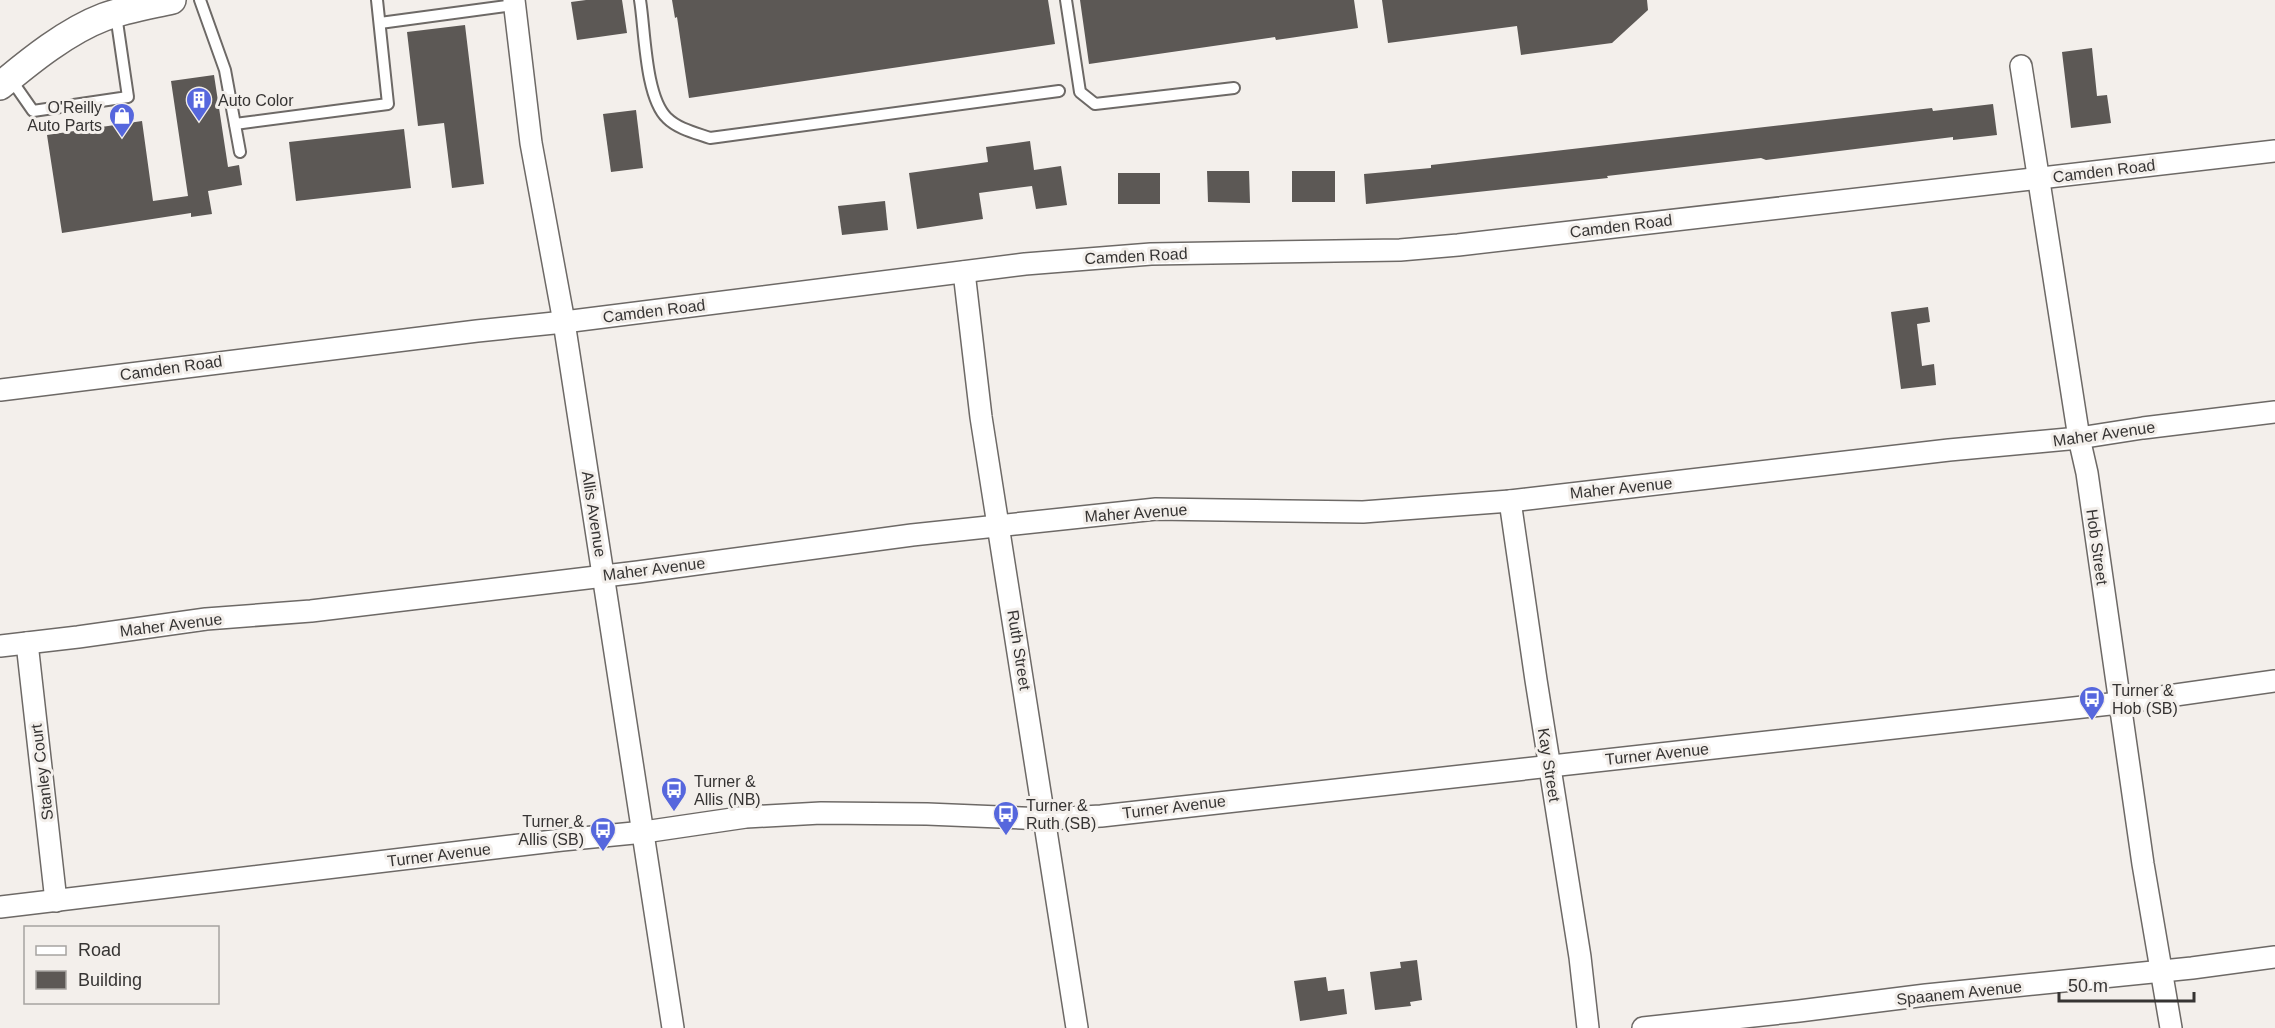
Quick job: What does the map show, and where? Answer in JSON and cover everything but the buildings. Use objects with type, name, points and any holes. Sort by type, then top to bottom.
[{"type":"street","points":[[5,82],[43,52],[92,23],[116,14],[172,0]]},
{"type":"street","name":"Allis Avenue","points":[[514,2],[531,143],[564,322],[673,1028]]},
{"type":"street","name":"Hob Street","points":[[2021,66],[2171,1028]]},
{"type":"street","name":"Camden Road","points":[[0,390],[1025,264],[1150,254],[1344,252],[1435,247],[2275,151]]},
{"type":"street","name":"Ruth Street","points":[[964,272],[981,417],[1077,1028]]},
{"type":"street","name":"Maher Avenue","points":[[0,646],[1156,509],[1363,512],[1510,501],[1949,450],[2079,438],[2275,412]]},
{"type":"street","name":"Kay Street","points":[[1510,501],[1580,957],[1588,1028]]},
{"type":"street","name":"Stanley Court","points":[[27,643],[56,901]]},
{"type":"street","name":"Turner Avenue","points":[[0,907],[550,841],[644,832],[736,818],[821,813],[1045,819],[1160,810],[2119,703],[2275,681]]},
{"type":"street","name":"Spaanem Avenue","points":[[1643,1028],[2275,957]]},
{"type":"lane","points":[[200,0],[225,70],[240,152]]},
{"type":"lane","points":[[235,124],[388,104],[377,0]]},
{"type":"lane","points":[[640,0],[652,91],[667,118],[688,130],[710,138],[1059,91]]},
{"type":"lane","points":[[1066,0],[1080,92],[1095,104],[1234,88]]},
{"type":"lane","points":[[380,23],[514,2]]},
{"type":"lane","points":[[5,82],[33,111],[128,96],[116,14]]},
{"type":"place","name":"Auto Color","points":[[199,123]]},
{"type":"place","name":"O'Reilly Auto Parts","points":[[122,139]]},
{"type":"place","name":"Turner & Hob (SB)","points":[[2092,722]]},
{"type":"place","name":"Turner & Allis (NB)","points":[[674,813]]},
{"type":"place","name":"Turner & Ruth (SB)","points":[[1006,837]]},
{"type":"place","name":"Turner & Allis (SB)","points":[[603,853]]}]
